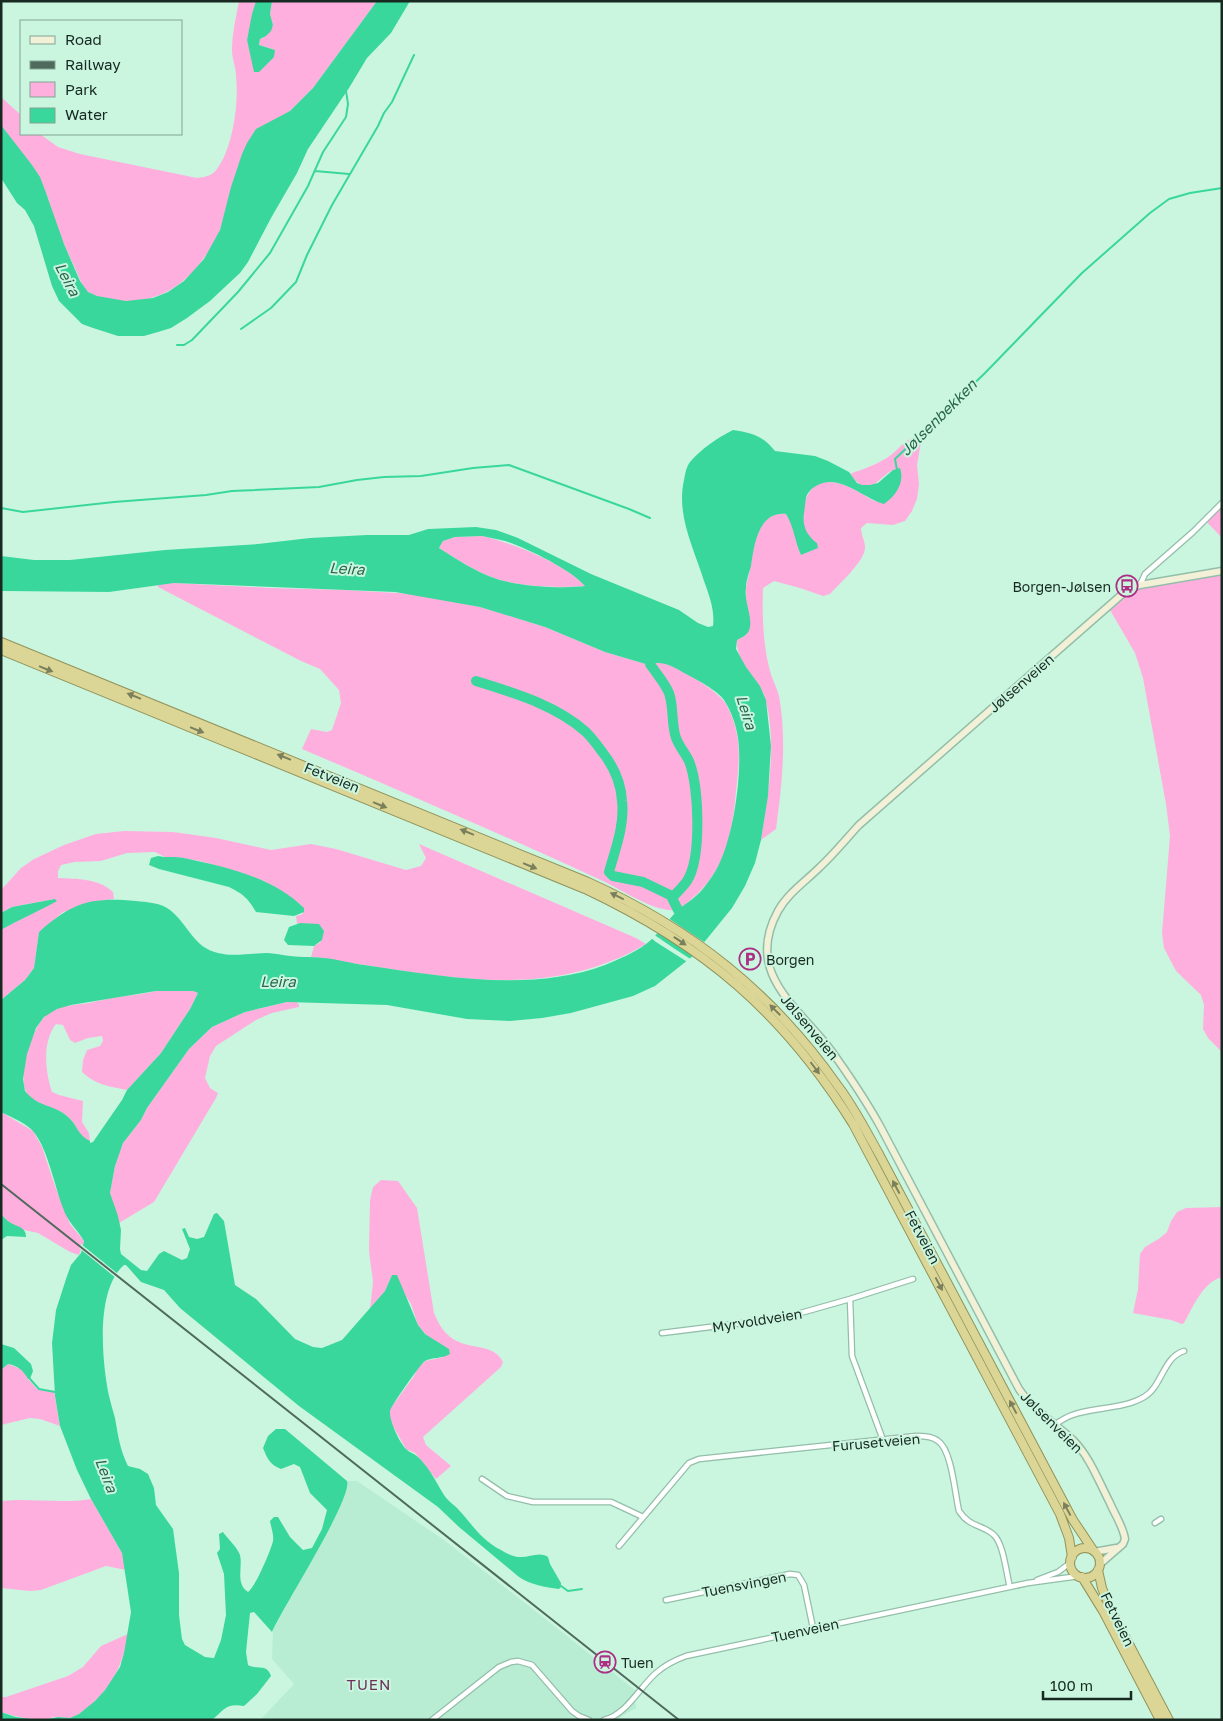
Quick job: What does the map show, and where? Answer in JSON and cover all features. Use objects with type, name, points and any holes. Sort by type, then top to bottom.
[{"type":"highway","name":"Fetveien","points":[[1,642],[607,891],[660,918],[713,954],[752,986],[797,1032],[849,1101],[884,1163],[1073,1520],[1094,1551]]},
{"type":"highway","name":"Fetveien","points":[[1,650],[563,880],[621,906],[653,924],[706,960],[745,992],[786,1032],[818,1072],[849,1118],[871,1156],[1060,1514],[1069,1538],[1071,1560]]},
{"type":"highway","points":[[1081,1549],[1094,1551],[1099,1557],[1099,1567],[1092,1576],[1080,1577],[1073,1571],[1071,1560],[1074,1554],[1081,1549]]},
{"type":"highway","name":"Fetveien","points":[[1099,1567],[1102,1588],[1110,1608],[1169,1720]]},
{"type":"highway","name":"Fetveien","points":[[1080,1577],[1103,1611],[1160,1720]]},
{"type":"main road","points":[[1138,585],[1222,571]]},
{"type":"main road","name":"Jølsenveien","points":[[1120,1547],[1125,1541],[1124,1533],[1087,1458],[1072,1440],[1030,1404],[1019,1389],[862,1095],[828,1047],[779,990],[770,969],[768,939],[774,920],[783,903],[827,860],[859,825],[1127,590],[1138,585]]},
{"type":"main road","points":[[1094,1551],[1120,1547]]},
{"type":"main road","points":[[1099,1567],[1120,1547]]},
{"type":"street","name":"Jølsenveien","points":[[1138,585],[1145,574],[1193,532],[1222,503]]},
{"type":"street","name":"Myrvoldveien","points":[[662,1332],[783,1318],[913,1279]]},
{"type":"street","points":[[850,1299],[852,1356],[883,1440]]},
{"type":"street","points":[[1055,1425],[1071,1415],[1116,1406],[1143,1397],[1158,1384],[1172,1359],[1184,1352]]},
{"type":"street","name":"Furusetveien","points":[[619,1546],[689,1463],[699,1459],[921,1436],[941,1443],[948,1458],[959,1511],[964,1519],[994,1535],[1000,1546],[1010,1587]]},
{"type":"street","points":[[482,1479],[507,1496],[532,1502],[611,1502],[643,1517]]},
{"type":"street","points":[[1155,1523],[1161,1519]]},
{"type":"street","name":"Tuenveien","points":[[1028,1583],[1058,1572],[1071,1560]]},
{"type":"street","name":"Tuensvingen","points":[[666,1600],[790,1574],[798,1575],[804,1585],[813,1628]]},
{"type":"street","name":"Tuenveien","points":[[604,1720],[619,1712],[654,1674],[672,1661],[700,1652],[1028,1583],[1080,1577]]},
{"type":"street","points":[[432,1720],[499,1667],[518,1661],[532,1665],[572,1711],[589,1720]]},
{"type":"shaded area","name":"Tuen","points":[[347,1481],[357,1481],[444,1540],[529,1606],[635,1690],[636,1708],[616,1720],[260,1720],[294,1684],[272,1659],[273,1630],[332,1523],[342,1502]]},
{"type":"green space","points":[[239,1],[256,1],[247,40],[251,55],[275,50],[259,45],[260,39],[266,36],[273,25],[270,14],[272,1],[377,1],[313,88],[290,111],[266,124],[238,166],[220,230],[212,246],[192,273],[180,284],[151,298],[134,301],[115,300],[93,295],[87,291],[81,281],[61,238],[48,197],[37,173],[1,123],[1,97],[20,114],[20,135],[41,135],[58,147],[80,154],[197,178],[208,176],[215,171],[223,160],[234,124],[237,87],[232,54],[234,26]]},
{"type":"green space","points":[[916,437],[921,442],[917,465],[919,484],[917,499],[905,521],[893,525],[867,523],[861,528],[865,545],[864,552],[857,565],[830,594],[823,596],[774,581],[763,588],[764,640],[770,671],[779,696],[783,746],[782,779],[776,829],[761,840],[770,771],[771,736],[769,718],[763,693],[744,664],[737,649],[737,640],[747,634],[746,588],[758,532],[768,518],[786,514],[792,524],[801,555],[817,548],[817,543],[810,539],[803,524],[804,505],[812,489],[819,484],[827,482],[840,483],[874,501],[897,469],[891,471],[870,486],[864,486],[850,474],[881,461],[891,455],[905,442]]},
{"type":"green space","points":[[1222,500],[1222,538],[1204,519]]},
{"type":"green space","points":[[482,536],[537,555],[564,569],[585,586],[540,586],[507,582],[474,569],[439,548],[443,541],[455,537]]},
{"type":"green space","points":[[1222,575],[1222,1052],[1208,1038],[1203,1029],[1204,1005],[1201,995],[1176,971],[1164,948],[1162,933],[1170,836],[1166,804],[1143,678],[1135,653],[1110,610],[1117,598],[1130,585],[1147,585]]},
{"type":"green space","points":[[174,583],[414,594],[480,607],[545,627],[605,652],[649,665],[655,662],[663,663],[682,671],[722,698],[735,726],[739,746],[734,812],[728,843],[720,862],[710,880],[682,907],[676,910],[659,908],[649,905],[603,881],[528,847],[302,749],[311,729],[327,732],[332,730],[341,703],[339,690],[320,669],[158,587],[158,584]]},
{"type":"green space","points":[[124,831],[173,832],[216,838],[271,850],[311,844],[336,849],[406,870],[421,866],[426,858],[419,844],[646,944],[612,961],[578,972],[543,978],[508,980],[437,976],[311,957],[314,946],[321,942],[300,923],[297,924],[296,916],[303,914],[301,905],[280,890],[264,881],[200,861],[165,857],[155,852],[127,853],[101,861],[75,862],[61,865],[58,871],[58,878],[87,880],[101,884],[113,892],[114,899],[63,912],[39,932],[34,968],[25,980],[1,1000],[1,930],[55,899],[12,907],[1,913],[1,890],[21,868],[34,859],[64,845],[96,834]]},
{"type":"green space","points":[[156,991],[193,991],[198,993],[190,1009],[161,1053],[127,1090],[97,1082],[82,1072],[83,1060],[87,1050],[100,1046],[103,1041],[102,1036],[88,1038],[75,1043],[70,1040],[63,1025],[56,1024],[48,1039],[46,1066],[52,1092],[83,1101],[82,1122],[89,1133],[90,1141],[80,1134],[64,1113],[38,1103],[29,1096],[23,1078],[27,1053],[37,1028],[49,1013],[58,1008]]},
{"type":"green space","points":[[287,1002],[297,1002],[299,1007],[272,1013],[256,1020],[216,1046],[210,1056],[205,1078],[210,1088],[218,1093],[216,1098],[154,1202],[119,1223],[110,1193],[119,1152],[123,1143],[141,1120],[147,1108],[189,1049],[212,1027],[245,1012]]},
{"type":"green space","points":[[1,1112],[33,1131],[42,1147],[70,1224],[84,1241],[79,1255],[70,1252],[38,1233],[24,1230],[9,1223],[1,1214]]},
{"type":"green space","points":[[381,1180],[398,1181],[417,1208],[434,1313],[441,1326],[454,1340],[490,1350],[503,1362],[501,1367],[423,1437],[426,1445],[451,1466],[436,1479],[415,1453],[406,1449],[390,1421],[390,1409],[414,1376],[418,1367],[425,1361],[444,1357],[433,1340],[418,1325],[411,1304],[392,1275],[385,1291],[370,1309],[373,1282],[369,1251],[370,1200],[373,1187]]},
{"type":"green space","points":[[1222,1207],[1222,1277],[1209,1284],[1204,1290],[1184,1323],[1133,1313],[1138,1289],[1140,1254],[1145,1247],[1167,1232],[1177,1212],[1186,1208]]},
{"type":"green space","points":[[8,1364],[23,1370],[37,1389],[54,1391],[60,1426],[40,1419],[30,1418],[1,1425],[1,1370]]},
{"type":"green space","points":[[91,1499],[122,1553],[126,1570],[106,1566],[41,1590],[30,1591],[1,1588],[1,1501]]},
{"type":"green space","points":[[128,1634],[120,1665],[110,1683],[89,1707],[79,1714],[69,1718],[55,1717],[42,1720],[26,1719],[1,1712],[1,1697],[68,1676],[83,1667],[101,1646]]},
{"type":"water","points":[[256,1],[272,1],[270,14],[273,25],[271,31],[260,39],[259,45],[275,50],[274,57],[259,72],[254,72],[247,40]]},
{"type":"water","name":"Leira","points":[[377,1],[410,1],[391,33],[367,58],[308,149],[297,173],[248,262],[240,273],[210,301],[171,328],[144,336],[118,336],[82,324],[59,301],[52,286],[34,226],[25,210],[17,203],[1,178],[1,125],[40,177],[64,244],[80,281],[88,292],[97,296],[126,301],[153,298],[168,292],[184,281],[204,259],[220,230],[242,154],[256,129],[290,111],[313,88]]},
{"type":"water","name":"Leira","points":[[733,430],[746,432],[761,438],[775,451],[815,456],[828,461],[849,472],[857,483],[862,485],[878,483],[893,470],[900,468],[901,478],[896,493],[884,504],[842,484],[824,483],[813,488],[806,498],[804,522],[808,534],[817,543],[818,548],[801,555],[786,514],[769,518],[759,531],[746,585],[750,627],[747,634],[737,640],[736,649],[760,686],[766,700],[771,746],[768,796],[761,840],[755,863],[745,886],[732,908],[693,956],[655,986],[633,996],[571,1013],[542,1018],[510,1021],[467,1019],[387,1005],[287,1002],[245,1012],[212,1027],[189,1049],[147,1108],[141,1120],[123,1143],[115,1166],[110,1193],[121,1230],[121,1254],[141,1270],[147,1271],[159,1254],[164,1251],[182,1260],[187,1258],[190,1249],[182,1229],[185,1228],[189,1237],[197,1239],[204,1237],[214,1214],[217,1213],[224,1221],[235,1285],[256,1299],[295,1339],[313,1347],[322,1348],[342,1340],[385,1291],[392,1275],[397,1275],[418,1325],[425,1334],[449,1349],[450,1354],[425,1361],[395,1401],[390,1415],[403,1446],[425,1464],[445,1497],[482,1537],[507,1554],[514,1556],[545,1555],[548,1557],[561,1583],[561,1587],[559,1589],[538,1585],[519,1577],[438,1507],[299,1406],[180,1308],[164,1290],[141,1282],[124,1265],[115,1276],[108,1291],[105,1308],[103,1346],[106,1382],[125,1460],[128,1466],[140,1469],[148,1474],[154,1488],[156,1505],[173,1529],[179,1573],[179,1615],[182,1639],[185,1645],[205,1657],[214,1658],[221,1640],[226,1615],[224,1574],[217,1553],[220,1549],[219,1534],[223,1532],[239,1552],[241,1580],[248,1592],[272,1546],[273,1536],[270,1521],[274,1517],[278,1517],[290,1537],[303,1550],[312,1548],[322,1529],[327,1510],[310,1493],[300,1467],[294,1464],[281,1469],[269,1461],[263,1448],[268,1436],[276,1429],[285,1429],[347,1481],[346,1491],[329,1530],[272,1632],[254,1612],[250,1613],[246,1652],[248,1665],[264,1668],[271,1676],[257,1694],[244,1706],[229,1706],[212,1720],[44,1720],[58,1717],[70,1718],[79,1714],[105,1690],[120,1667],[131,1612],[122,1553],[91,1499],[77,1470],[60,1426],[55,1396],[52,1343],[56,1310],[71,1265],[81,1253],[84,1241],[65,1213],[46,1155],[37,1136],[24,1124],[1,1112],[1,1000],[25,980],[34,968],[39,932],[62,914],[83,904],[107,900],[136,901],[154,903],[167,908],[203,946],[224,954],[268,953],[295,957],[334,959],[424,974],[485,980],[547,978],[576,973],[605,965],[626,956],[646,944],[677,911],[695,897],[705,886],[720,862],[731,828],[738,789],[739,752],[736,728],[727,704],[717,693],[695,679],[668,665],[654,663],[649,665],[605,652],[545,627],[480,607],[395,592],[174,583],[109,592],[1,591],[1,556],[34,560],[70,560],[310,538],[409,535],[428,529],[476,527],[496,530],[518,538],[591,574],[679,610],[698,623],[708,627],[713,626],[712,608],[687,532],[682,506],[682,493],[686,471],[694,457],[715,440]],"holes":[[[482,536],[505,541],[536,554],[559,566],[585,586],[540,586],[506,581],[474,569],[439,548],[443,541],[455,537]],[[156,991],[193,991],[198,993],[190,1009],[161,1053],[127,1090],[93,1142],[90,1143],[67,1116],[41,1103],[25,1091],[23,1079],[27,1054],[36,1028],[44,1017],[57,1009]]]},
{"type":"water","points":[[158,856],[184,858],[248,875],[278,888],[292,897],[304,908],[304,912],[294,916],[256,912],[245,897],[229,887],[149,865],[151,858]]},
{"type":"water","points":[[55,899],[57,901],[1,930],[1,913],[12,907]]},
{"type":"water","points":[[300,923],[319,924],[324,931],[322,940],[314,946],[288,945],[284,940],[289,927]]},
{"type":"water","points":[[1,1214],[10,1222],[23,1229],[26,1237],[7,1236],[1,1240]]},
{"type":"water","points":[[1,1344],[14,1348],[31,1364],[33,1371],[30,1379],[20,1369],[12,1365],[8,1364],[1,1370]]},
{"type":"water","points":[[1,1712],[16,1717],[38,1720],[1,1720]]},
{"type":"pier","points":[[668,918],[707,944],[695,957],[656,931]]},
{"type":"pier","points":[[653,934],[692,960],[689,963],[656,942],[650,937]]},
{"type":"pier","points":[[81,1244],[118,1274],[116,1278],[79,1248]]},
{"type":"waterway","points":[[241,329],[271,308],[296,282],[332,205],[392,102],[414,55]]},
{"type":"waterway","points":[[177,345],[184,345],[192,340],[238,292],[270,253],[308,186],[323,152],[346,117],[348,104],[345,90]]},
{"type":"waterway","points":[[315,171],[349,174]]},
{"type":"waterway","name":"Jølsenbekken","points":[[897,470],[895,459],[985,373],[1082,273],[1150,213],[1169,199],[1190,193],[1222,188]]},
{"type":"waterway","points":[[1,508],[23,512],[232,491],[319,487],[357,480],[421,476],[509,465],[650,518]]},
{"type":"waterway","points":[[650,664],[669,693],[672,704],[674,732],[689,761],[697,804],[697,840],[692,870],[687,881],[672,898]]},
{"type":"waterway","points":[[476,681],[520,695],[548,707],[562,714],[588,734],[610,764],[616,776],[621,794],[623,810],[621,828],[609,872],[613,876],[643,882],[672,896],[672,898]]},
{"type":"waterway","points":[[672,898],[678,910],[687,919]]},
{"type":"waterway","points":[[30,1379],[39,1389],[55,1392]]},
{"type":"waterway","points":[[561,1586],[568,1591],[582,1589]]},
{"type":"railway","points":[[1,1184],[679,1720]]},
{"type":"place","name":"Borgen-Jølsen","points":[[1127,586]]},
{"type":"place","name":"Borgen","points":[[750,959]]},
{"type":"place","name":"Tuen","points":[[605,1662]]},
{"type":"district","name":"TUEN","points":[[369,1684]]}]
